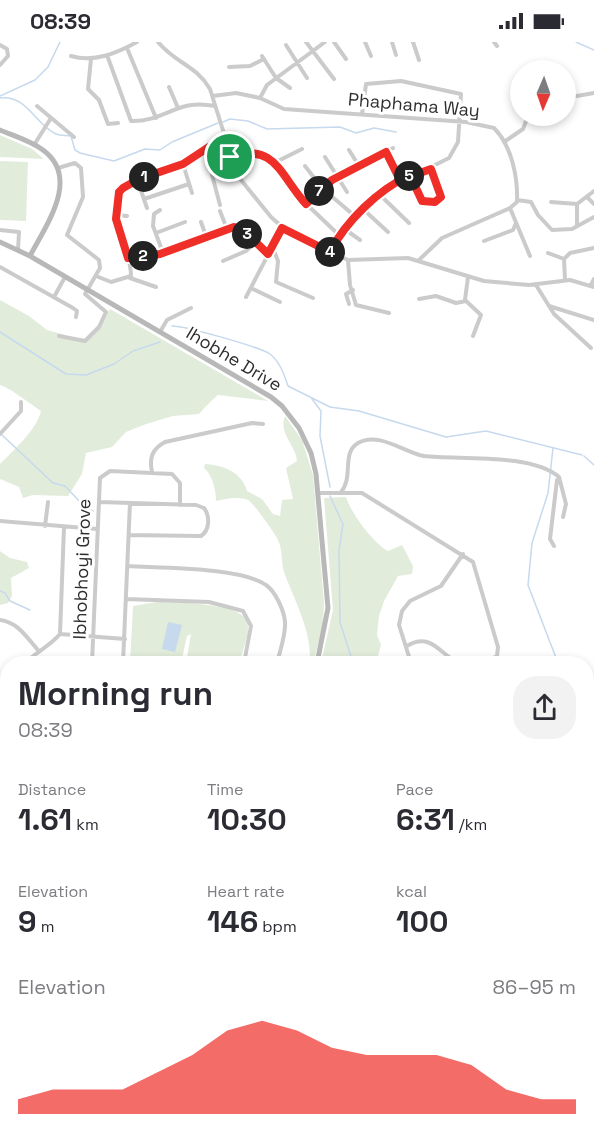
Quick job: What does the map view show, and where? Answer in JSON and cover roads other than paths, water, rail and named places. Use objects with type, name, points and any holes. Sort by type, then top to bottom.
[{"type":"street","points":[[71,56],[91,59],[127,48],[136,42]]},
{"type":"street","points":[[158,42],[172,56],[200,73],[213,96],[237,175],[282,228],[348,260],[391,257],[419,260],[468,278],[503,283],[536,285],[565,280],[593,286],[594,279]]},
{"type":"street","points":[[306,42],[334,79]]},
{"type":"street","points":[[260,98],[267,85],[325,42]]},
{"type":"street","points":[[334,42],[346,59]]},
{"type":"street","points":[[364,42],[371,56]]},
{"type":"street","points":[[392,42],[396,55]]},
{"type":"street","points":[[413,42],[419,60]]},
{"type":"street","points":[[0,45],[7,49],[8,56],[0,65]]},
{"type":"street","points":[[286,45],[307,78]]},
{"type":"street","points":[[127,48],[156,117]]},
{"type":"street","points":[[107,55],[131,121],[156,117],[189,104],[215,106]]},
{"type":"street","points":[[230,67],[250,66],[263,58],[276,78],[290,88]]},
{"type":"street","points":[[91,59],[88,89],[99,100],[108,124],[118,123]]},
{"type":"street","points":[[330,252],[340,236],[379,194],[410,175],[431,169],[449,158],[454,152],[458,142],[457,122],[461,94],[402,81],[366,84],[362,114]]},
{"type":"street","points":[[169,87],[178,108]]},
{"type":"street","name":"Phaphama Way","points":[[213,96],[230,92],[260,98],[284,109],[489,125],[498,131],[504,142]]},
{"type":"street","points":[[577,96],[594,93]]},
{"type":"street","points":[[37,106],[74,137]]},
{"type":"street","points":[[34,145],[51,117]]},
{"type":"street","points":[[419,260],[442,238],[510,208],[517,200],[513,165],[504,142],[524,126]]},
{"type":"street","points":[[0,130],[34,145],[49,155],[58,168],[61,185],[59,199],[30,256]]},
{"type":"street","points":[[129,278],[131,272],[117,215],[119,192],[137,179],[183,164],[224,137]]},
{"type":"street","points":[[306,204],[322,188],[337,178],[393,148]]},
{"type":"street","points":[[274,164],[302,149]]},
{"type":"street","points":[[350,150],[359,166]]},
{"type":"street","points":[[230,157],[255,152],[264,154],[306,204],[340,236]]},
{"type":"street","points":[[386,152],[400,180]]},
{"type":"street","points":[[325,157],[347,192]]},
{"type":"street","points":[[58,168],[75,163],[81,168],[83,197],[67,235],[99,260],[96,276],[85,289],[86,296],[104,308],[105,318],[86,341],[59,336]]},
{"type":"street","points":[[183,164],[192,194]]},
{"type":"street","points":[[305,166],[322,188],[357,218]]},
{"type":"street","points":[[410,175],[422,201],[438,201],[441,194],[431,169]]},
{"type":"street","points":[[220,205],[212,175],[221,171],[237,175]]},
{"type":"street","points":[[137,179],[147,208]]},
{"type":"street","points":[[144,199],[189,184]]},
{"type":"street","points":[[551,202],[576,204],[594,191]]},
{"type":"street","points":[[379,194],[409,223]]},
{"type":"street","points":[[587,197],[594,204]]},
{"type":"street","points":[[517,200],[531,202],[538,216],[552,230],[567,230],[594,217]]},
{"type":"street","points":[[576,204],[577,226]]},
{"type":"street","points":[[510,208],[530,256]]},
{"type":"street","points":[[160,210],[153,218],[163,253]]},
{"type":"street","points":[[364,210],[388,232]]},
{"type":"street","points":[[220,211],[227,229]]},
{"type":"street","points":[[117,215],[127,216]]},
{"type":"street","points":[[156,233],[185,222]]},
{"type":"street","points":[[201,222],[206,237]]},
{"type":"street","points":[[483,241],[513,230],[516,222]]},
{"type":"street","points":[[128,258],[163,253],[227,229],[240,228],[268,254]]},
{"type":"street","points":[[246,297],[282,228]]},
{"type":"street","points":[[0,230],[19,232],[18,250]]},
{"type":"street","points":[[346,230],[360,240]]},
{"type":"street","name":"Ihobhe Drive","points":[[0,242],[30,256],[282,406],[299,428],[311,453],[319,493],[328,608],[318,656]]},
{"type":"street","points":[[223,261],[246,251],[256,242]]},
{"type":"street","points":[[273,247],[278,261],[276,282],[313,298]]},
{"type":"street","points":[[565,280],[564,259],[570,253],[594,248]]},
{"type":"street","points":[[548,253],[564,259]]},
{"type":"street","points":[[348,260],[350,285],[358,306],[390,313]]},
{"type":"street","points":[[0,267],[74,308],[77,311],[76,317]]},
{"type":"street","points":[[96,276],[111,282],[129,278],[156,287]]},
{"type":"street","points":[[54,297],[65,277]]},
{"type":"street","points":[[468,278],[466,301],[480,314],[473,336]]},
{"type":"street","points":[[536,285],[548,306],[591,348]]},
{"type":"street","points":[[251,288],[280,302]]},
{"type":"street","points":[[349,304],[346,294],[353,290]]},
{"type":"street","points":[[419,299],[436,296],[456,303],[466,301]]},
{"type":"street","points":[[548,306],[594,320]]},
{"type":"street","points":[[160,332],[166,320],[191,308]]},
{"type":"street","points":[[0,434],[21,411],[21,402]]},
{"type":"street","points":[[152,472],[150,463],[153,451],[165,442],[252,423],[263,424]]},
{"type":"street","points":[[340,492],[348,481],[348,462],[351,450],[358,443],[370,440],[426,456],[507,460],[545,469],[558,476],[566,504],[563,517]]},
{"type":"street","name":"Ibhobhoyi Grove","points":[[92,656],[99,479],[106,472],[172,474],[178,479],[180,505]]},
{"type":"street","points":[[554,546],[550,538],[558,476]]},
{"type":"street","points":[[319,493],[362,493],[473,562],[489,610],[498,647],[496,656]]},
{"type":"street","points":[[45,526],[48,502]]},
{"type":"street","points":[[99,502],[180,505],[204,508],[207,513],[207,527],[201,536],[129,535]]},
{"type":"street","points":[[123,656],[130,503]]},
{"type":"street","points":[[0,521],[97,529]]},
{"type":"street","points":[[32,656],[38,650],[49,646],[60,634],[64,527]]},
{"type":"street","points":[[409,656],[399,625],[406,606],[441,586],[463,554]]},
{"type":"street","points":[[128,566],[214,570],[266,585],[273,593],[285,621],[278,656]]},
{"type":"street","points":[[126,599],[201,602],[243,611],[251,626],[245,656]]},
{"type":"street","points":[[0,620],[22,631],[38,650]]},
{"type":"street","points":[[60,634],[124,639]]},
{"type":"street","points":[[407,646],[413,642],[428,641],[448,656]]},
{"type":"street","points":[[594,901],[594,918]]},
{"type":"water","points":[[168,622],[182,625],[175,652],[162,649]]},
{"type":"waterway","points":[[0,96],[35,80],[48,67],[60,42]]},
{"type":"waterway","points":[[576,42],[594,50]]},
{"type":"waterway","points":[[0,98],[17,101],[49,130],[58,135],[71,136],[75,150],[80,153],[114,161],[145,149],[160,150],[172,142],[218,123]]},
{"type":"waterway","points":[[223,122],[230,119],[248,121],[267,129],[340,127],[356,133],[374,128],[396,132]]},
{"type":"waterway","points":[[172,326],[222,337],[270,354],[279,364],[288,386],[330,407],[359,411],[446,437],[486,431],[582,455]]},
{"type":"waterway","points":[[0,332],[66,374],[86,375],[114,364],[133,351],[160,342]]},
{"type":"waterway","points":[[312,399],[321,411],[320,436],[330,487]]},
{"type":"waterway","points":[[2,435],[53,483],[65,486],[83,505],[93,511]]},
{"type":"waterway","points":[[553,448],[548,493],[532,543],[528,585],[555,656]]},
{"type":"waterway","points":[[584,456],[594,465]]},
{"type":"waterway","points":[[330,496],[343,524],[339,550],[340,622],[351,656]]},
{"type":"waterway","points":[[0,591],[5,593],[10,601],[30,610]]}]
